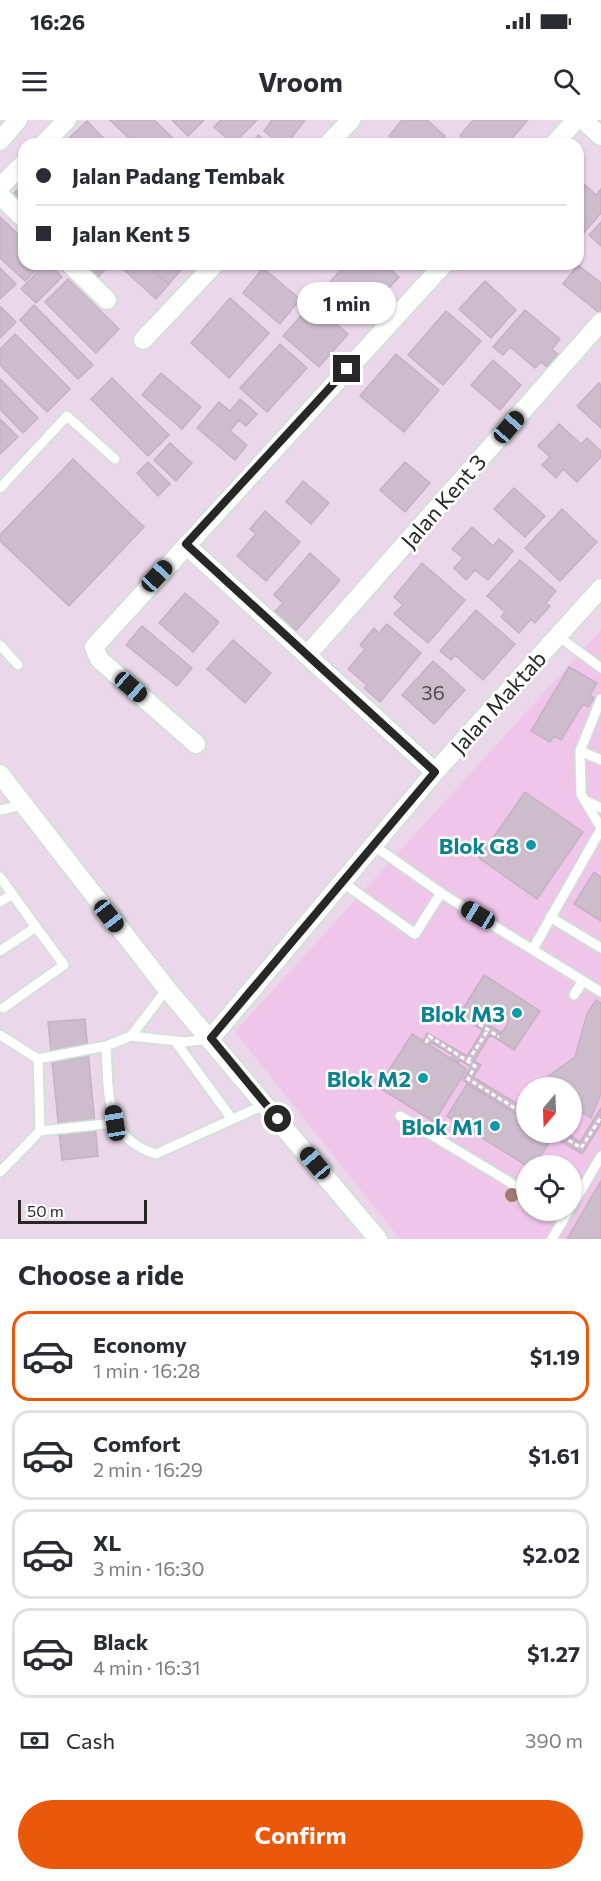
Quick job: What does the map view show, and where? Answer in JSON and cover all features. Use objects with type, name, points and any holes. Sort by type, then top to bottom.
[{"type":"street","points":[[0,141],[18,120]]},
{"type":"street","points":[[49,138],[67,120]]},
{"type":"street","points":[[334,138],[351,120]]},
{"type":"street","points":[[560,138],[576,120]]},
{"type":"street","points":[[583,120],[601,136]]},
{"type":"street","points":[[0,186],[18,169]]},
{"type":"street","points":[[0,195],[18,213]]},
{"type":"street","points":[[76,270],[107,300]]},
{"type":"street","points":[[143,340],[209,270]]},
{"type":"street","points":[[196,744],[99,659],[94,647],[438,270]]},
{"type":"street","name":"Jalan Kent 3","points":[[308,654],[601,322]]},
{"type":"street","points":[[186,544],[435,772]]},
{"type":"street","name":"Jalan Maktab","points":[[211,1038],[435,772],[601,588]]},
{"type":"street","points":[[0,774],[167,989],[211,1038],[378,1239]]},
{"type":"lane","points":[[2,481],[67,416],[115,459]]},
{"type":"lane","points":[[558,636],[601,668]]},
{"type":"lane","points":[[0,645],[18,665]]},
{"type":"lane","points":[[533,949],[601,829],[581,795],[580,751],[601,699]]},
{"type":"lane","points":[[580,751],[601,760]]},
{"type":"lane","points":[[584,800],[601,808]]},
{"type":"lane","points":[[0,810],[22,805]]},
{"type":"lane","points":[[373,845],[441,893],[601,992]]},
{"type":"lane","points":[[0,877],[64,965],[3,1008]]},
{"type":"lane","points":[[342,882],[415,934],[441,893]]},
{"type":"lane","points":[[0,902],[12,894]]},
{"type":"lane","points":[[550,917],[601,948]]},
{"type":"lane","points":[[0,951],[36,927]]},
{"type":"lane","points":[[574,994],[583,981]]},
{"type":"lane","points":[[131,1036],[167,989]]},
{"type":"lane","points":[[0,1035],[38,1059],[106,1046],[131,1036],[175,1041],[211,1038]]},
{"type":"lane","points":[[175,1041],[232,1119]]},
{"type":"lane","points":[[106,1046],[115,1123],[137,1148],[156,1154],[266,1104]]},
{"type":"lane","points":[[38,1059],[40,1131]]},
{"type":"lane","points":[[400,1116],[516,1186]]},
{"type":"lane","points":[[0,1172],[40,1131],[115,1123]]},
{"type":"lane","points":[[582,1189],[601,1156]]},
{"type":"lane","points":[[552,1239],[560,1221]]},
{"type":"path","points":[[479,1024],[499,1037]]},
{"type":"path","points":[[468,1061],[488,1030]]},
{"type":"path","points":[[426,1043],[429,1036],[475,1066],[468,1079],[516,1108]]},
{"type":"path","points":[[454,1061],[458,1055]]},
{"type":"path","points":[[573,1143],[581,1148],[601,1117]]},
{"type":"shaded area","points":[[601,630],[601,1239],[400,1239],[235,1032]]},
{"type":"building","points":[[110,120],[154,120],[173,138],[129,138]]},
{"type":"building","points":[[172,120],[204,120],[188,136]]},
{"type":"building","points":[[221,120],[257,120],[239,138],[226,138],[214,127]]},
{"type":"building","points":[[272,120],[305,120],[292,138],[273,138],[264,131]]},
{"type":"building","points":[[402,120],[427,120],[445,136],[443,138],[391,138],[389,136]]},
{"type":"building","points":[[473,120],[528,120],[512,138],[462,138],[460,136]]},
{"type":"building","points":[[87,121],[103,138],[69,138]]},
{"type":"building","points":[[584,184],[596,195],[601,189],[601,213],[584,232]]},
{"type":"building","points":[[18,189],[18,204],[11,196]]},
{"type":"building","points":[[0,217],[18,234],[18,270],[36,270],[25,281],[0,258]]},
{"type":"building","points":[[601,222],[601,246],[589,235]]},
{"type":"building","points":[[0,268],[16,284],[0,299]]},
{"type":"building","points":[[39,270],[55,270],[62,277],[36,303],[21,289]]},
{"type":"building","points":[[85,270],[105,270],[95,280]]},
{"type":"building","points":[[124,270],[152,270],[169,284],[156,299]]},
{"type":"building","points":[[152,270],[181,270],[169,284]]},
{"type":"building","points":[[261,270],[265,270],[300,299],[280,324],[243,293]]},
{"type":"building","points":[[341,270],[391,270],[399,277],[365,314],[329,283]]},
{"type":"building","points":[[574,270],[584,270],[601,283],[601,314],[563,284]]},
{"type":"building","points":[[68,279],[119,329],[96,353],[45,302]]},
{"type":"building","points":[[485,281],[516,310],[491,338],[459,309]]},
{"type":"building","points":[[322,292],[344,312],[335,323],[348,334],[319,367],[283,336]]},
{"type":"building","points":[[230,298],[269,333],[229,378],[191,343]]},
{"type":"building","points":[[34,305],[93,365],[78,379],[20,320]]},
{"type":"building","points":[[0,308],[16,322],[0,338]]},
{"type":"building","points":[[525,310],[560,339],[552,349],[560,356],[549,369],[541,362],[535,368],[510,347],[503,355],[493,347]]},
{"type":"building","points":[[446,311],[481,341],[443,385],[408,355]]},
{"type":"building","points":[[15,334],[70,389],[47,412],[0,365],[0,349]]},
{"type":"building","points":[[280,344],[307,368],[267,412],[240,388]]},
{"type":"building","points":[[396,354],[439,390],[404,432],[360,396]]},
{"type":"building","points":[[493,360],[521,385],[500,410],[471,385]]},
{"type":"building","points":[[161,373],[201,407],[182,429],[142,395]]},
{"type":"building","points":[[112,378],[169,435],[148,456],[91,399]]},
{"type":"building","points":[[0,379],[38,418],[23,433],[0,409]]},
{"type":"building","points":[[599,383],[601,385],[601,428],[577,406]]},
{"type":"building","points":[[240,399],[257,414],[246,426],[239,420],[230,431],[247,445],[235,460],[197,428],[219,402],[230,411]]},
{"type":"building","points":[[0,419],[18,437],[0,454]]},
{"type":"building","points":[[559,424],[581,444],[587,438],[601,451],[601,457],[577,482],[563,469],[556,478],[542,465],[550,457],[538,446]]},
{"type":"building","points":[[170,443],[192,463],[176,481],[154,460]]},
{"type":"building","points":[[73,459],[144,527],[69,606],[0,541],[0,535]]},
{"type":"building","points":[[148,462],[170,484],[158,496],[137,473]]},
{"type":"building","points":[[405,462],[430,483],[405,512],[380,490]]},
{"type":"building","points":[[303,481],[329,503],[311,524],[286,502]]},
{"type":"building","points":[[514,488],[545,516],[525,537],[494,509]]},
{"type":"building","points":[[562,509],[597,542],[560,581],[525,548]]},
{"type":"building","points":[[265,511],[300,542],[266,581],[237,556],[256,534],[250,529]]},
{"type":"building","points":[[472,527],[493,546],[499,539],[513,551],[488,580],[475,570],[466,580],[454,568],[463,558],[452,549]]},
{"type":"building","points":[[310,553],[340,580],[294,633],[272,615],[283,603],[274,595]]},
{"type":"building","points":[[520,560],[556,591],[546,603],[550,606],[535,623],[531,619],[519,633],[501,617],[505,612],[487,596]]},
{"type":"building","points":[[422,563],[465,600],[428,643],[394,614],[403,605],[394,597]]},
{"type":"building","points":[[185,593],[219,622],[193,652],[159,623]]},
{"type":"building","points":[[476,610],[515,644],[483,680],[455,655],[451,660],[440,651]]},
{"type":"building","points":[[387,624],[421,653],[380,702],[364,688],[367,685],[348,669],[365,649],[360,645],[374,628],[379,633]]},
{"type":"building","points":[[142,626],[192,668],[177,686],[126,645]]},
{"type":"building","points":[[233,640],[271,673],[245,703],[207,669]]},
{"type":"building","points":[[433,661],[465,690],[434,724],[402,695]]},
{"type":"building","points":[[569,667],[597,683],[590,695],[594,698],[588,707],[583,704],[561,740],[554,736],[550,742],[531,731]]},
{"type":"building","name":"Blok G8","points":[[525,792],[583,832],[537,899],[479,858]]},
{"type":"building","points":[[594,872],[601,877],[601,921],[574,904]]},
{"type":"building","name":"Blok M3","points":[[484,975],[540,1011],[514,1050],[497,1039],[509,1022],[489,1009],[477,1027],[459,1015]]},
{"type":"building","points":[[596,1000],[601,1003],[601,1093],[591,1118],[582,1112],[582,1077],[547,1077],[575,1057],[587,1014]]},
{"type":"building","points":[[85,1019],[98,1156],[62,1160],[48,1022]]},
{"type":"building","points":[[481,1020],[502,1033],[497,1039],[490,1035],[474,1061],[481,1065],[473,1077],[516,1103],[516,1114],[463,1080],[471,1067],[460,1060],[458,1063],[451,1059],[453,1055],[432,1043],[430,1045],[423,1041],[427,1033],[467,1056],[483,1030],[477,1027]]},
{"type":"building","name":"Blok M2","points":[[412,1034],[467,1069],[434,1122],[378,1087]]},
{"type":"building","name":"Blok M1","points":[[467,1084],[516,1114],[516,1143],[549,1143],[542,1155],[516,1155],[516,1159],[447,1116]]},
{"type":"building","points":[[601,1108],[601,1124],[582,1154],[564,1143],[582,1143],[582,1139]]},
{"type":"building","points":[[601,1181],[601,1239],[567,1239],[578,1221],[582,1221],[582,1213]]},
{"type":"place","name":"Blok G8","points":[[531,845]]},
{"type":"place","name":"Blok M3","points":[[517,1013]]},
{"type":"place","name":"Blok M2","points":[[423,1078]]},
{"type":"place","name":"Blok M1","points":[[495,1126]]},
{"type":"route","points":[[278,1119],[211,1038],[435,772],[186,544],[347,369]]}]
